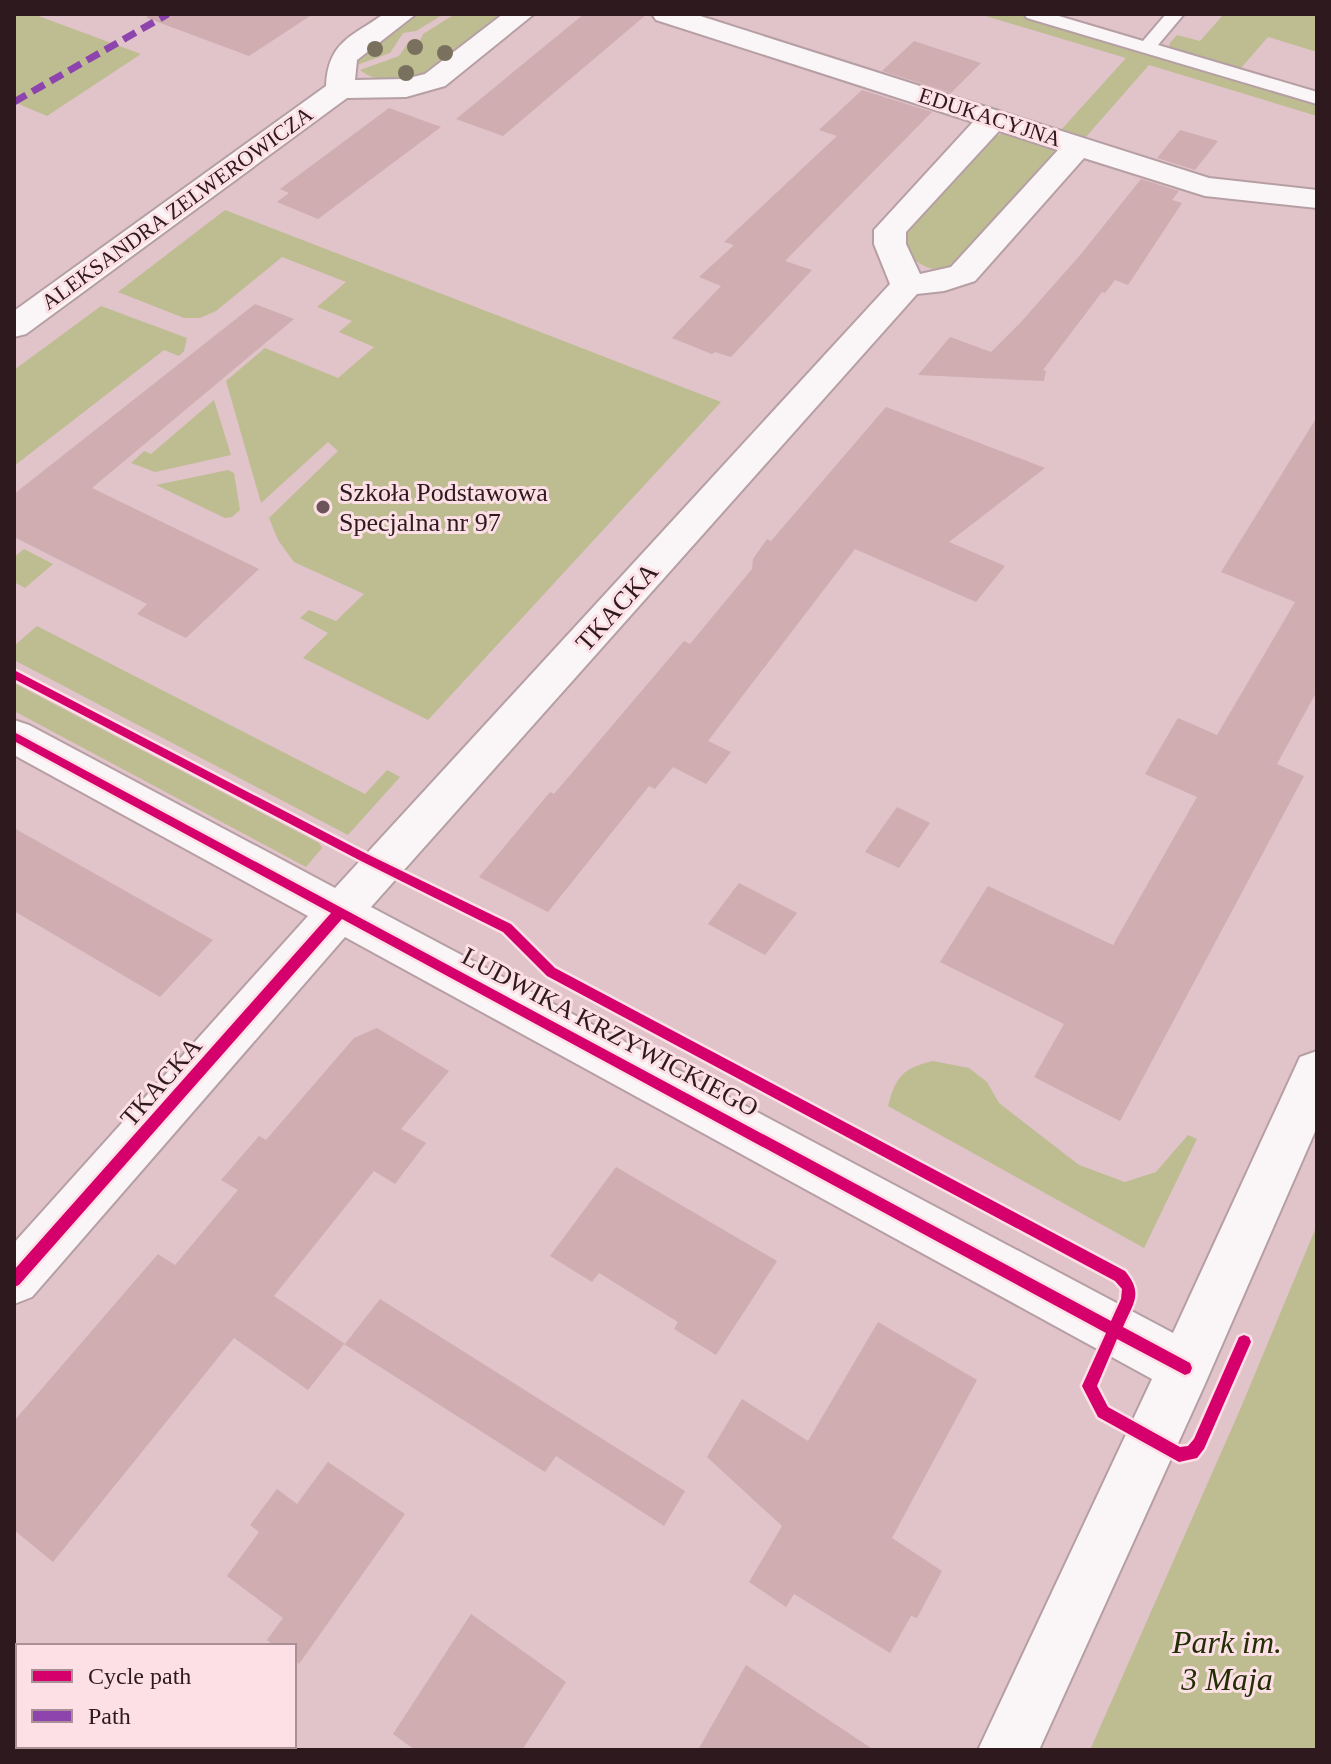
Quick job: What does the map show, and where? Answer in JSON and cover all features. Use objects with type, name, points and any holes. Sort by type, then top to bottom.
[{"type":"street","name":"ALEKSANDRA ZELWEROWICZA","points":[[340,89],[341,63],[345,55],[402,14]]},
{"type":"street","name":"ALEKSANDRA ZELWEROWICZA","points":[[14,327],[340,89],[406,88],[435,80],[520,14]]},
{"type":"street","name":"EDUKACYJNA","points":[[666,14],[1205,187],[1317,199]]},
{"type":"street","points":[[994,118],[890,230],[888,245],[905,269],[907,285],[944,281],[963,274],[1078,146]]},
{"type":"street","name":"TKACKA","points":[[14,1280],[340,912],[907,285]]},
{"type":"street","name":"LUDWIKA KRZYWICKIEGO","points":[[14,736],[1185,1368]]},
{"type":"street","points":[[1008,1750],[1185,1368],[1317,1072]]},
{"type":"lane","points":[[1033,14],[1317,98]]},
{"type":"lane","points":[[1146,48],[1175,14]]},
{"type":"green space","points":[[14,14],[33,14],[141,54],[47,116],[14,102]]},
{"type":"green space","points":[[414,14],[444,14],[416,31],[403,33],[390,53],[357,65],[358,59]]},
{"type":"green space","points":[[455,14],[507,14],[457,54],[418,76],[398,81],[379,79],[360,70],[399,56],[408,43],[420,41],[423,34]]},
{"type":"green space","points":[[979,14],[1018,14],[1317,102],[1317,116],[1149,65],[1085,138],[1061,130],[1126,58]]},
{"type":"green space","points":[[1224,14],[1317,14],[1317,52],[1268,37],[1241,68],[1170,48],[1169,44],[1177,35],[1200,41]]},
{"type":"green space","points":[[1009,132],[1049,142],[1056,151],[956,265],[934,269],[915,260],[903,250],[902,234],[991,137]]},
{"type":"green space","points":[[225,210],[721,402],[428,720],[303,658],[328,633],[300,618],[309,610],[336,621],[364,594],[294,562],[278,540],[269,518],[338,451],[328,442],[261,503],[226,381],[265,348],[338,378],[374,347],[339,332],[352,321],[317,307],[346,282],[282,257],[216,311],[200,318],[184,318],[118,292]]},
{"type":"green space","points":[[101,306],[187,338],[184,351],[179,356],[164,350],[14,466],[14,370]]},
{"type":"green space","points":[[214,400],[231,455],[155,472],[131,463],[144,451],[151,454]]},
{"type":"green space","points":[[228,470],[234,473],[240,510],[232,517],[225,518],[156,485]]},
{"type":"green space","points":[[24,549],[53,564],[25,588],[14,582],[14,557]]},
{"type":"green space","points":[[37,626],[365,794],[387,770],[400,777],[348,835],[14,660],[14,646]]},
{"type":"green space","points":[[14,683],[319,843],[322,848],[306,867],[14,711]]},
{"type":"green space","points":[[933,1061],[969,1068],[987,1082],[999,1103],[1079,1165],[1125,1182],[1156,1172],[1188,1135],[1197,1139],[1144,1248],[888,1106],[902,1075]]},
{"type":"green space","name":"Park im. 3 Maja","points":[[1317,1225],[1317,1750],[1090,1750],[1239,1412]]},
{"type":"building","points":[[147,14],[313,14],[249,56],[147,18]]},
{"type":"building","points":[[584,14],[647,14],[503,136],[456,119]]},
{"type":"building","points":[[914,41],[981,63],[951,93],[882,71]]},
{"type":"building","points":[[862,90],[932,112],[785,261],[812,270],[731,357],[715,352],[712,354],[672,338],[721,286],[699,277],[734,245],[724,242],[837,136],[819,130]]},
{"type":"building","points":[[389,108],[441,127],[318,219],[277,202],[289,193],[280,189]]},
{"type":"building","points":[[1180,130],[1218,141],[1195,170],[1157,158]]},
{"type":"building","points":[[1141,179],[1179,191],[1172,200],[1182,203],[1128,285],[1115,280],[1105,293],[1102,292],[1043,370],[1046,371],[1044,381],[918,375],[950,337],[991,352],[1081,254]]},
{"type":"building","points":[[255,304],[294,319],[92,488],[259,569],[186,638],[137,614],[147,604],[14,537],[14,494]]},
{"type":"building","points":[[886,407],[1045,468],[949,542],[1005,566],[976,602],[855,549],[708,741],[731,752],[706,784],[673,767],[655,789],[649,786],[548,912],[479,877],[684,641],[690,644],[752,569],[753,559],[767,539],[771,541]]},
{"type":"building","points":[[1317,417],[1317,691],[1277,764],[1304,776],[1120,1121],[1034,1077],[1064,1024],[940,962],[988,886],[1113,945],[1197,797],[1145,774],[1178,718],[1217,735],[1295,602],[1221,572]]},
{"type":"building","points":[[897,807],[930,823],[899,868],[865,852]]},
{"type":"building","points":[[14,828],[213,940],[160,997],[14,911]]},
{"type":"building","points":[[739,883],[797,913],[765,955],[708,924]]},
{"type":"building","points":[[377,1028],[449,1071],[401,1129],[426,1143],[395,1184],[374,1171],[274,1296],[345,1344],[380,1299],[685,1491],[664,1526],[556,1456],[545,1472],[344,1344],[308,1390],[234,1338],[53,1562],[14,1530],[14,1421],[158,1254],[175,1265],[238,1190],[221,1180],[259,1136],[266,1140],[354,1038]]},
{"type":"building","points":[[616,1167],[777,1261],[716,1355],[674,1329],[678,1322],[599,1273],[592,1282],[550,1256]]},
{"type":"building","points":[[878,1322],[977,1380],[892,1538],[942,1571],[917,1618],[911,1616],[890,1653],[794,1594],[786,1607],[749,1582],[782,1526],[707,1457],[742,1399],[808,1441]]},
{"type":"building","points":[[328,1462],[405,1514],[299,1664],[296,1662],[296,1644],[272,1644],[267,1640],[283,1618],[227,1576],[259,1532],[250,1525],[277,1489],[297,1504]]},
{"type":"building","points":[[471,1614],[566,1682],[522,1750],[415,1750],[393,1734]]},
{"type":"building","points":[[746,1665],[874,1750],[698,1750]]},
{"type":"marked path","points":[[14,102],[168,14]]},
{"type":"cycle path","points":[[14,674],[363,857],[507,928],[551,972],[1120,1276],[1129,1287],[1128,1299],[1089,1386],[1103,1412],[1179,1455],[1192,1453],[1199,1444],[1244,1342]]},
{"type":"cycle path","points":[[14,736],[1185,1368]]},
{"type":"cycle path","points":[[14,1280],[340,912]]},
{"type":"place","name":"Szkoła Podstawowa Specjalna nr 97","points":[[323,507]]}]
